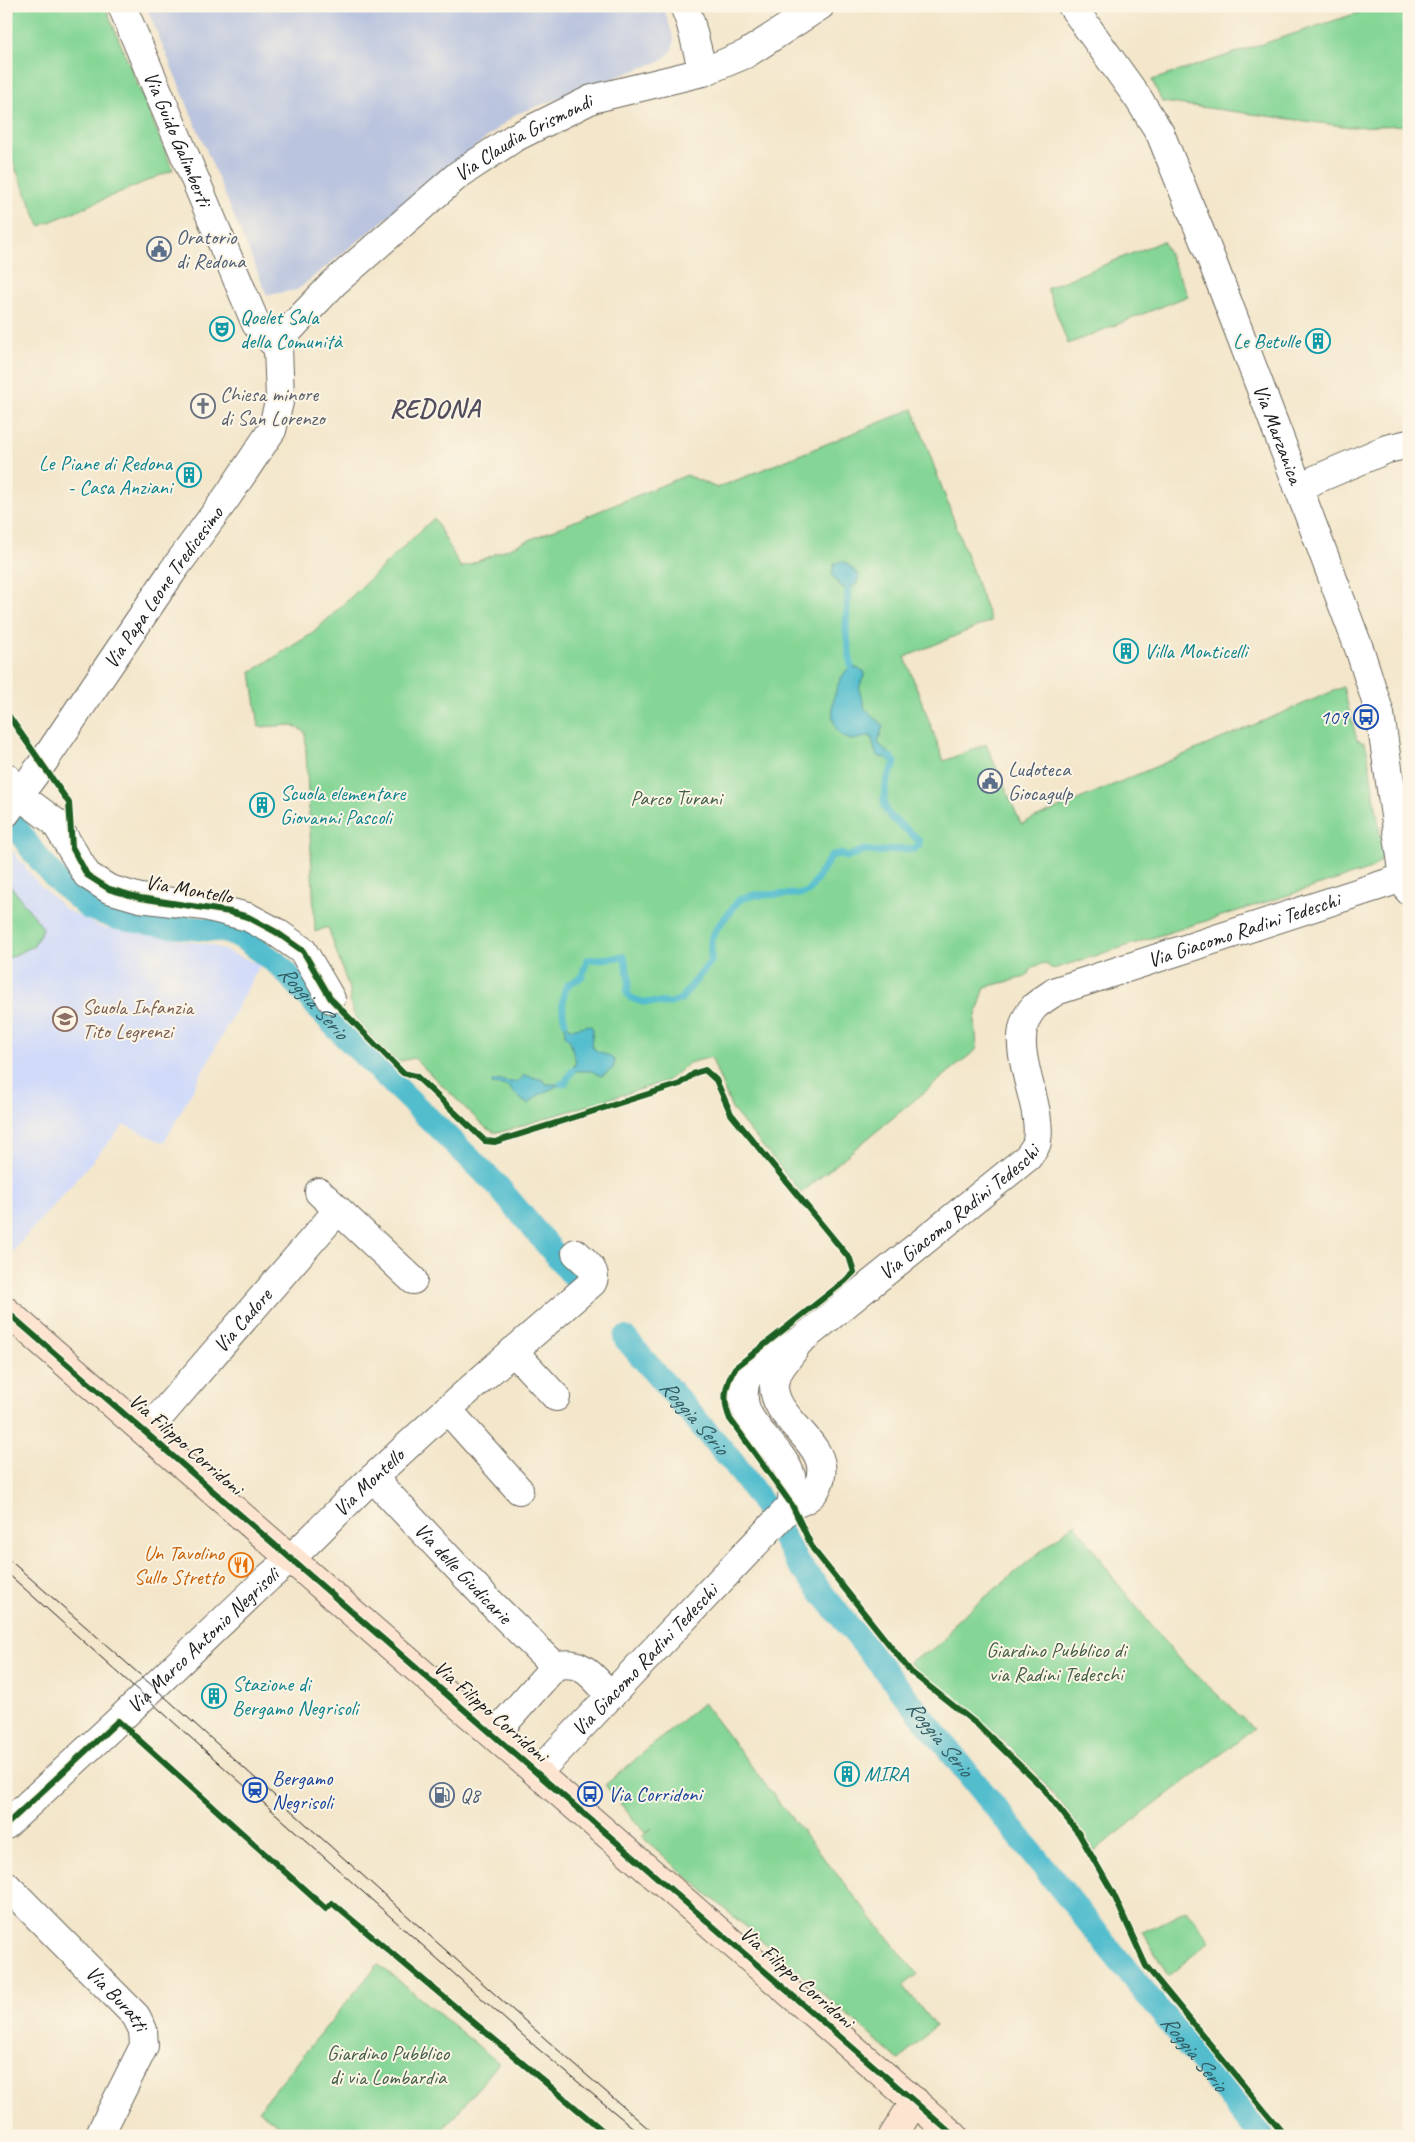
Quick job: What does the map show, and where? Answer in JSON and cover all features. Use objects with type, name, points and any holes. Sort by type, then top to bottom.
[{"type":"street","name":"Via Guido Galimberti","points":[[122,6],[256,324],[278,348]]},
{"type":"street","points":[[684,6],[690,21],[702,72]]},
{"type":"street","name":"Via Claudia Grismondi","points":[[278,348],[288,331],[334,283],[458,175],[514,138],[592,100],[702,72],[746,54],[820,6]]},
{"type":"street","name":"Via Marzanica","points":[[1072,6],[1138,98],[1160,133],[1212,261],[1360,650],[1380,714],[1407,881]]},
{"type":"street","name":"Via Papa Leone Tredicesimo","points":[[11,796],[227,497],[272,430],[280,398],[278,348]]},
{"type":"street","points":[[1298,488],[1387,449],[1409,444]]},
{"type":"street","name":"Via Montello","points":[[11,796],[55,822],[87,875],[109,889],[140,898],[204,906],[248,917],[276,932],[303,952],[331,999]]},
{"type":"street","name":"Via Giacomo Radini Tedeschi","points":[[537,1772],[785,1511],[805,1501],[813,1494],[821,1479],[819,1455],[781,1406],[775,1394],[775,1376],[800,1341],[1028,1157],[1037,1143],[1038,1121],[1022,1045],[1025,1024],[1034,1007],[1056,991],[1407,881]]},
{"type":"street","name":"Via Cadore","points":[[147,1431],[328,1201],[413,1280]]},
{"type":"street","name":"Via Montello","points":[[292,1559],[372,1478],[447,1409],[592,1283],[595,1278],[594,1272],[576,1252]]},
{"type":"street","name":"Via Filippo Corridoni","points":[[6,1310],[954,2136]]},
{"type":"street","points":[[514,1351],[556,1397]]},
{"type":"street","points":[[447,1409],[519,1490]]},
{"type":"street","name":"Via delle Giudicarie","points":[[372,1478],[491,1603],[556,1666]]},
{"type":"street","name":"Via Marco Antonio Negrisoli","points":[[6,1825],[118,1722],[269,1577],[292,1559]]},
{"type":"street","points":[[494,1735],[556,1666],[569,1662],[581,1666],[611,1696]]},
{"type":"street","name":"Via Buratti","points":[[6,1885],[136,2016],[143,2030],[144,2046],[98,2136]]},
{"type":"street","points":[[893,2136],[915,2101]]},
{"type":"shaded area","points":[[146,6],[663,6],[674,39],[672,51],[663,60],[516,114],[297,290],[267,295]]},
{"type":"shaded area","points":[[9,846],[36,881],[65,909],[100,927],[212,945],[260,965],[164,1143],[124,1125],[6,1259],[6,849]]},
{"type":"green space","points":[[6,6],[105,6],[173,170],[40,226],[6,146]]},
{"type":"green space","points":[[1379,6],[1409,6],[1409,125],[1350,127],[1162,102],[1152,80]]},
{"type":"green space","points":[[1163,241],[1188,296],[1068,344],[1047,288]]},
{"type":"green space","name":"Parco Turani","points":[[913,409],[991,621],[905,657],[944,761],[986,744],[1021,824],[1343,687],[1357,740],[1365,743],[1367,750],[1383,853],[1379,862],[1371,869],[1053,969],[1044,963],[1033,967],[1026,977],[985,987],[975,1019],[977,1049],[801,1193],[732,1109],[711,1057],[689,1063],[667,1081],[502,1132],[494,1132],[486,1128],[414,1058],[396,1062],[365,1030],[353,1012],[350,992],[328,927],[315,932],[305,732],[292,725],[259,727],[251,672],[313,633],[434,518],[461,568],[687,475],[717,488]]},
{"type":"green space","points":[[6,880],[43,928],[34,946],[6,959]]},
{"type":"green space","name":"Giardino Pubblico di via Radini Tedeschi","points":[[1075,1523],[1114,1579],[1176,1656],[1254,1729],[1094,1851],[1059,1801],[1019,1756],[989,1729],[938,1690],[909,1663],[938,1646],[954,1623]]},
{"type":"green space","points":[[703,1703],[778,1801],[917,1974],[903,1985],[935,2026],[899,2060],[642,1837],[652,1828],[645,1833],[605,1785]]},
{"type":"green space","points":[[1187,1910],[1210,1941],[1168,1976],[1143,1932]]},
{"type":"green space","name":"Giardino Pubblico di via Lombardia","points":[[378,1964],[499,2063],[438,2136],[293,2136],[258,2110]]},
{"type":"water","points":[[845,562],[859,575],[857,583],[848,590],[840,586],[832,575],[834,563]]},
{"type":"water","points":[[851,666],[864,671],[865,675],[860,685],[860,693],[865,709],[883,725],[878,743],[889,753],[890,757],[884,758],[877,755],[871,736],[854,740],[848,739],[840,733],[835,725],[833,703],[835,692],[845,672]]},
{"type":"water","points":[[565,1022],[571,1029],[590,1025],[593,1029],[591,1046],[615,1061],[613,1069],[601,1076],[591,1071],[572,1071],[576,1062],[570,1041],[565,1035]]},
{"type":"water","points":[[524,1075],[544,1080],[546,1084],[561,1084],[537,1096],[529,1104],[524,1102],[507,1086],[492,1084],[492,1081],[496,1080],[514,1082],[521,1079]]},
{"type":"waterway","points":[[848,590],[846,630],[851,666]]},
{"type":"waterway","points":[[565,1022],[563,1014],[564,993],[569,984],[582,976],[587,960],[624,957],[629,978],[627,993],[631,998],[642,1002],[671,1003],[681,999],[711,961],[711,940],[717,928],[740,899],[755,895],[802,894],[809,891],[832,855],[841,854],[847,857],[864,850],[877,852],[914,849],[919,845],[919,841],[887,812],[884,796],[887,781],[895,762],[890,757]]},
{"type":"waterway","name":"Roggia Serio","points":[[6,812],[34,853],[57,880],[89,908],[117,918],[160,925],[225,931],[241,937],[279,965],[343,1035],[495,1183],[576,1279]]},
{"type":"waterway","points":[[561,1084],[565,1083],[572,1071]]},
{"type":"waterway","name":"Roggia Serio","points":[[625,1338],[734,1463],[767,1509],[797,1562],[1261,2136]]},
{"type":"tram line","points":[[6,1557],[493,1993],[657,2136]]},
{"type":"tram line","points":[[6,1572],[537,2048],[643,2136]]},
{"type":"cycle path","points":[[6,712],[69,803],[72,847],[87,875],[109,889],[140,898],[230,912],[248,917],[276,932],[303,951],[331,999],[403,1073],[416,1076],[485,1141],[495,1142],[680,1084],[695,1073],[705,1070],[716,1080],[731,1114],[850,1259],[854,1272],[735,1368],[729,1380],[725,1399],[730,1419],[792,1505],[813,1549],[911,1672],[979,1726],[1043,1788],[1079,1834],[1113,1893],[1146,1966],[1285,2136]]},
{"type":"cycle path","points":[[6,1311],[954,2136]]},
{"type":"cycle path","points":[[6,1825],[118,1721],[326,1909],[332,1903],[609,2136]]},
{"type":"place","name":"Oratorio di Redona","points":[[159,249]]},
{"type":"place","name":"Qoelet Sala della Comunità","points":[[222,329]]},
{"type":"place","name":"Le Betulle","points":[[1318,341]]},
{"type":"place","name":"Chiesa minore di San Lorenzo","points":[[203,406]]},
{"type":"place","name":"Le Piane di Redona - Casa Anziani","points":[[189,475]]},
{"type":"place","name":"Villa Monticelli","points":[[1126,651]]},
{"type":"place","name":"109","points":[[1366,717]]},
{"type":"place","name":"Ludoteca Giocagulp","points":[[990,781]]},
{"type":"place","name":"Scuola elementare Giovanni Pascoli","points":[[262,805]]},
{"type":"place","name":"Scuola Infanzia Tito Legrenzi","points":[[65,1019]]},
{"type":"place","name":"Un Tavolino Sullo Stretto","points":[[241,1565]]},
{"type":"place","name":"Stazione di Bergamo Negrisoli","points":[[214,1696]]},
{"type":"place","name":"MIRA","points":[[847,1774]]},
{"type":"place","name":"Bergamo Negrisoli","points":[[255,1790]]},
{"type":"place","name":"Via Corridoni","points":[[590,1794]]},
{"type":"place","name":"Q8","points":[[442,1795]]},
{"type":"district","name":"REDONA","points":[[435,408]]}]
